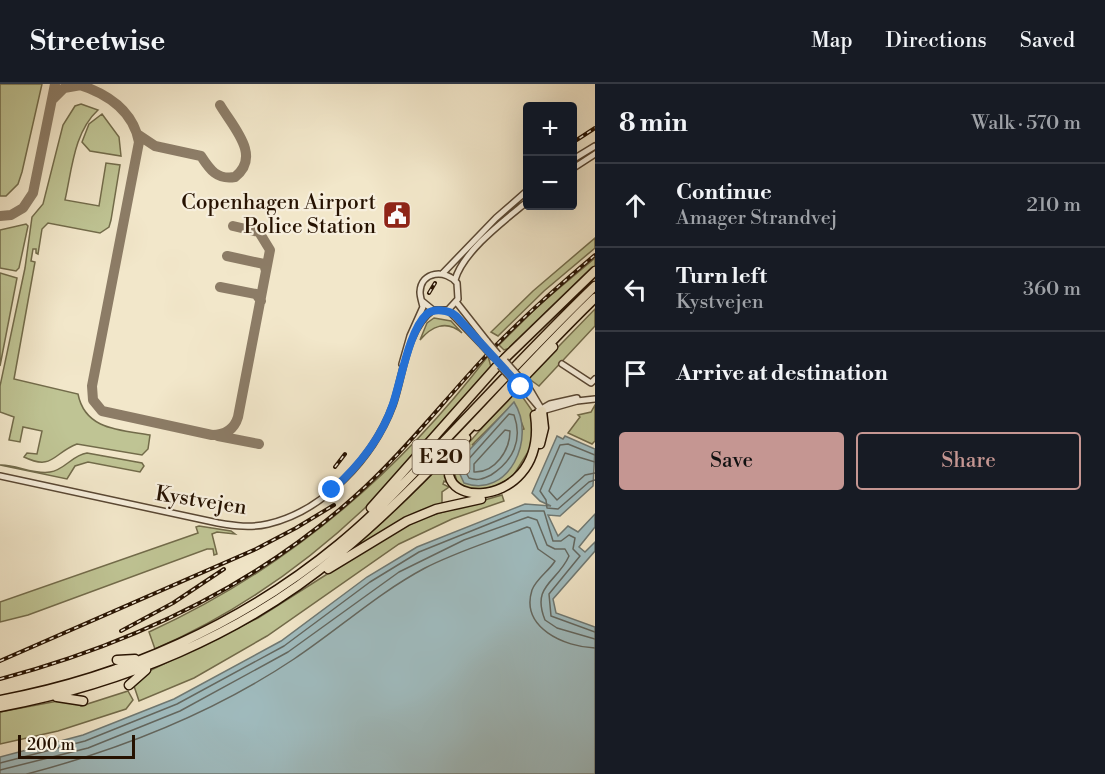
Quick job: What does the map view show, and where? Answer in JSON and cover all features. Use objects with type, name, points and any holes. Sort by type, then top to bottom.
[{"type":"highway","points":[[292,579],[365,514],[500,360],[595,272]]},
{"type":"highway","name":"E 20","points":[[0,700],[45,690],[152,655],[222,622],[292,579],[340,543],[383,504],[595,286]]},
{"type":"highway","name":"E 20","points":[[0,707],[54,696],[161,661],[274,602],[338,556],[384,514],[595,298]]},
{"type":"highway","points":[[539,411],[534,450],[516,477],[499,489],[480,495],[465,493],[456,486],[449,468],[455,451],[595,304]]},
{"type":"highway","points":[[274,602],[407,521],[436,509],[492,495],[510,487],[524,474],[537,455],[544,428],[539,411]]},
{"type":"highway","points":[[117,660],[152,655]]},
{"type":"highway","points":[[129,685],[140,674],[161,661]]},
{"type":"highway","points":[[45,690],[73,675]]},
{"type":"highway","points":[[54,696],[83,701]]},
{"type":"street","points":[[577,157],[595,146]]},
{"type":"street","points":[[577,166],[595,154]]},
{"type":"street","points":[[443,273],[496,218],[523,194]]},
{"type":"street","points":[[455,280],[461,265],[483,240],[523,205]]},
{"type":"street","points":[[443,273],[455,280],[459,291],[457,303],[448,310],[433,310],[422,301],[420,290],[423,281],[433,274],[443,273]]},
{"type":"street","name":"Kystvejen","points":[[400,381],[406,348],[423,307],[422,301]]},
{"type":"street","points":[[457,303],[485,343],[526,391],[539,411],[595,397]]},
{"type":"street","name":"Kystvejen","points":[[0,476],[112,502],[218,523],[245,526],[267,524],[301,511],[349,475],[381,430],[418,330],[426,315],[433,310]]},
{"type":"street","points":[[448,310],[485,343]]},
{"type":"street","points":[[500,360],[511,378],[526,391]]},
{"type":"street","points":[[562,364],[591,383],[595,380]]},
{"type":"green space","points":[[0,84],[42,84],[22,172],[18,184],[6,196],[0,196]]},
{"type":"green space","points":[[81,104],[98,110],[90,119],[79,140],[65,200],[99,206],[106,163],[120,165],[111,220],[109,227],[100,233],[48,223],[42,229],[38,254],[36,249],[33,249],[31,261],[35,262],[14,379],[78,394],[88,415],[96,421],[116,429],[150,435],[148,449],[142,455],[77,444],[52,459],[41,462],[24,457],[27,453],[37,454],[42,431],[23,427],[20,442],[9,440],[14,417],[0,412],[0,386],[25,268],[32,217],[43,204],[63,125],[75,106]]},
{"type":"green space","points":[[102,114],[119,137],[121,156],[90,151],[82,142],[89,124]]},
{"type":"green space","points":[[26,224],[28,226],[19,268],[16,271],[0,268],[0,230]]},
{"type":"green space","points":[[595,238],[595,248],[544,291],[498,336],[491,332],[533,291]]},
{"type":"green space","points":[[595,258],[595,267],[510,348],[504,350],[499,345],[538,306]]},
{"type":"green space","points":[[0,273],[17,278],[0,366]]},
{"type":"green space","points":[[595,309],[595,326],[539,386],[528,378]]},
{"type":"green space","points":[[434,318],[451,321],[462,333],[450,326],[439,326],[429,331],[420,340],[427,323]]},
{"type":"green space","points":[[488,356],[491,367],[411,461],[354,518],[293,569],[260,592],[191,632],[155,649],[149,632],[199,607],[292,549],[377,479],[416,441]]},
{"type":"green space","points":[[517,389],[533,412],[533,444],[513,476],[497,486],[473,491],[457,482],[453,467],[455,458]],"holes":[[[514,403],[524,429],[472,445]]]},
{"type":"green space","points":[[595,405],[595,441],[592,444],[568,433],[580,417],[578,415],[591,412]]},
{"type":"green space","points":[[87,453],[142,463],[144,466],[140,472],[88,462],[75,466],[67,479],[0,465],[44,473],[55,471]]},
{"type":"green space","points":[[448,460],[453,485],[444,481],[443,484],[449,487],[442,492],[442,505],[333,564],[377,527],[444,461],[446,463]]},
{"type":"green space","points":[[502,495],[504,501],[452,519],[399,544],[267,636],[194,678],[139,701],[133,683],[145,673],[258,618],[395,531],[426,517]]},
{"type":"green space","points":[[196,527],[231,531],[235,534],[217,532],[212,534],[217,554],[214,555],[213,549],[207,549],[28,615],[0,622],[0,602],[198,533]]},
{"type":"green space","points":[[128,691],[133,700],[126,709],[58,731],[0,744],[0,712],[63,700],[79,701],[81,706]]},
{"type":"water","points":[[514,402],[520,416],[522,432],[515,462],[506,474],[494,482],[480,486],[464,483],[459,472],[460,460]]},
{"type":"water","points":[[557,436],[563,439],[565,436],[595,449],[593,486],[560,516],[548,515],[558,536],[568,526],[578,532],[595,514],[595,527],[579,547],[585,552],[595,542],[595,551],[553,599],[556,613],[595,627],[595,774],[0,774],[0,757],[83,735],[174,699],[281,641],[367,577],[417,547],[525,504],[551,506],[540,501],[532,493]]},
{"type":"taxiway","points":[[0,216],[11,215],[23,208],[33,193],[55,84]]},
{"type":"taxiway","points":[[77,84],[98,92],[117,104],[131,121],[139,142],[92,386],[93,400],[102,411],[212,435],[225,433],[234,425],[238,417],[270,250],[259,232],[233,226]]},
{"type":"taxiway","points":[[53,99],[64,88],[81,85]]},
{"type":"taxiway","points":[[137,134],[155,146],[201,156],[215,173],[223,177],[235,177],[243,169],[246,151],[238,132],[220,105]]},
{"type":"taxiway","points":[[227,256],[264,264],[266,271]]},
{"type":"taxiway","points":[[220,287],[256,294],[261,301]]},
{"type":"taxiway","points":[[218,436],[259,444]]},
{"type":"railway","points":[[577,140],[595,128]]},
{"type":"railway","points":[[0,679],[100,647],[148,628],[194,606],[284,552],[325,521],[381,472],[495,346],[595,255]]},
{"type":"railway","points":[[429,293],[435,283]]},
{"type":"railway","points":[[335,467],[345,454]]},
{"type":"railway","points":[[0,661],[256,549],[334,505]]},
{"type":"railway","points":[[121,631],[173,603],[224,569]]},
{"type":"place","name":"Copenhagen Airport Police Station","points":[[397,215]]},
{"type":"route","points":[[332,490],[349,475],[374,443],[393,404],[414,336],[426,315],[433,310],[452,312],[521,387]]}]
